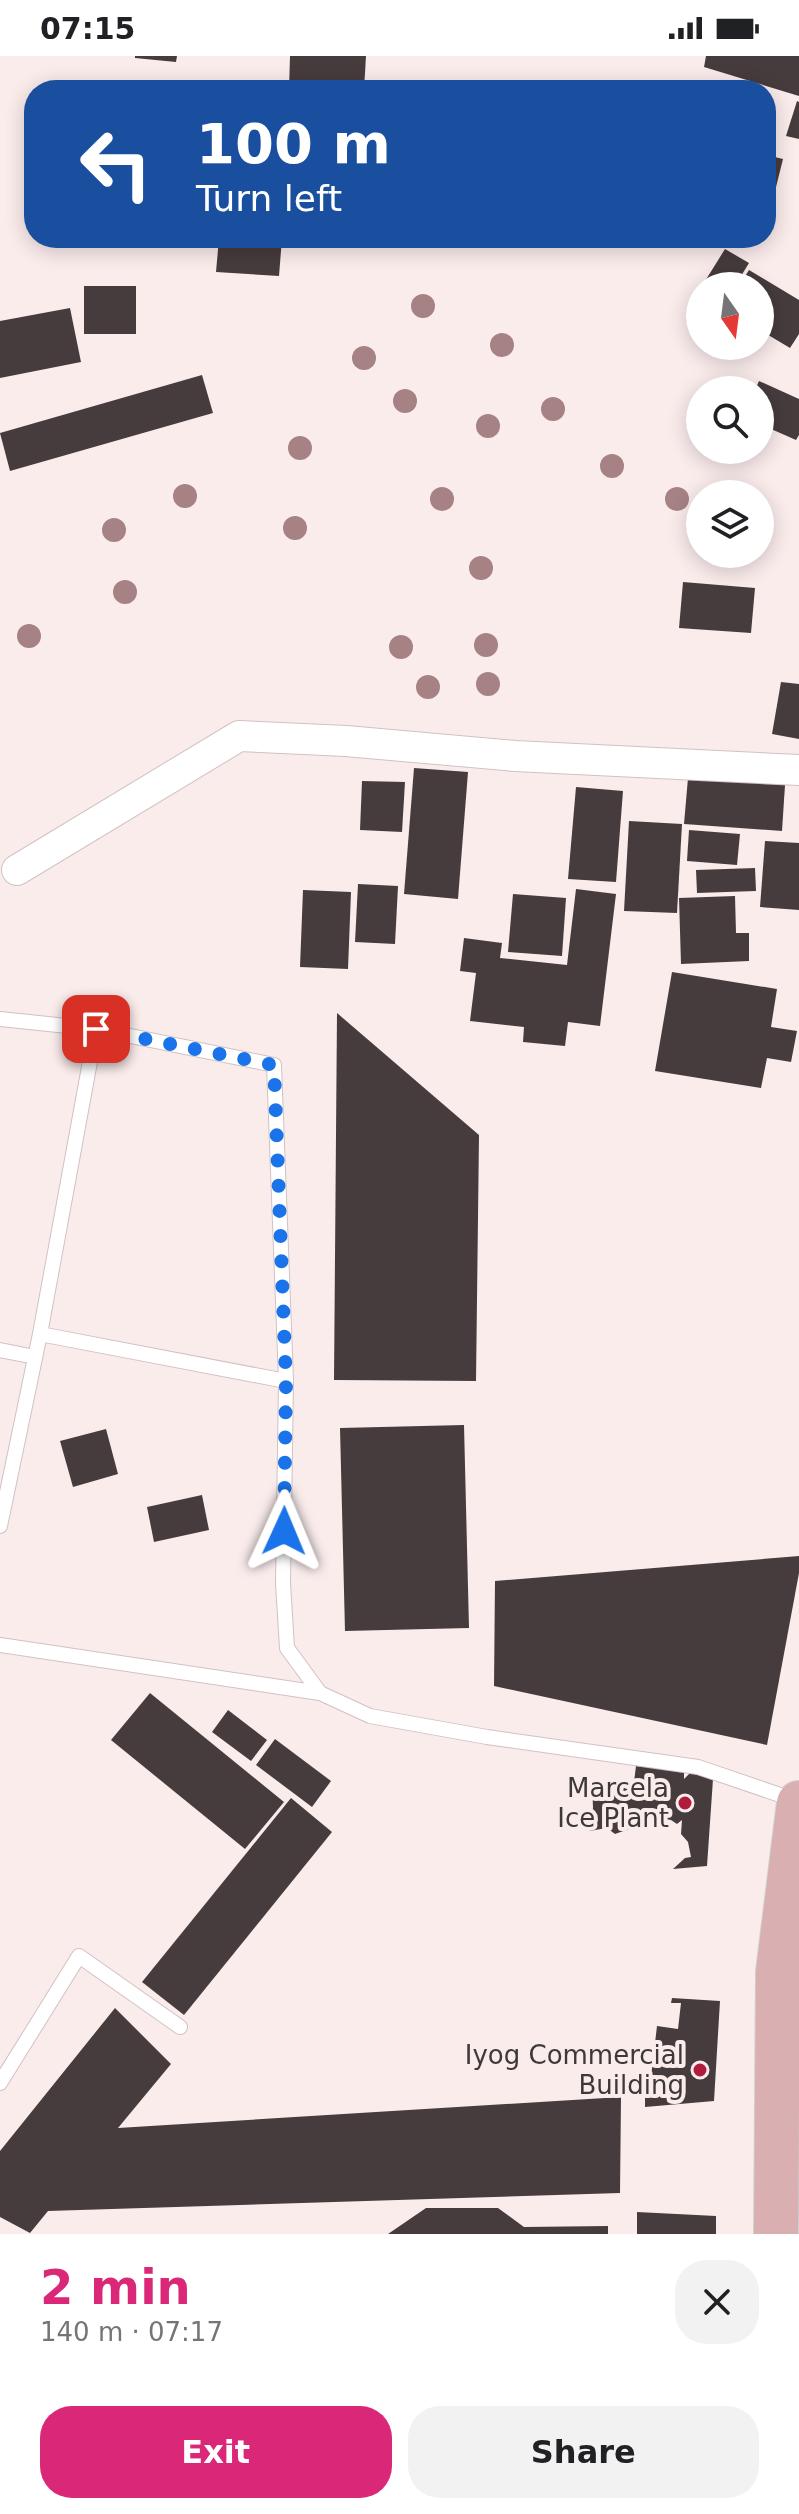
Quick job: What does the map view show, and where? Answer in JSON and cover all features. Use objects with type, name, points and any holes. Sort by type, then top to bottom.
[{"type":"main road","points":[[776,2234],[778,1972],[799,1802]]},
{"type":"street","points":[[17,870],[239,736],[346,741],[515,756],[799,770]]},
{"type":"lane","points":[[0,1019],[96,1029],[274,1065],[286,1381],[283,1583],[287,1648],[320,1693]]},
{"type":"lane","points":[[0,1526],[40,1334],[96,1029]]},
{"type":"lane","points":[[40,1334],[286,1381]]},
{"type":"lane","points":[[0,1350],[35,1357]]},
{"type":"lane","points":[[0,1645],[320,1693],[370,1716],[487,1737],[698,1767],[799,1802]]},
{"type":"lane","points":[[0,2083],[79,1956],[180,2027]]},
{"type":"building","points":[[135,56],[177,56],[176,62]]},
{"type":"building","points":[[290,56],[366,56],[365,80],[289,80]]},
{"type":"building","points":[[706,56],[799,56],[799,96],[776,89],[776,80],[747,80],[704,67]]},
{"type":"building","points":[[799,102],[799,139],[786,136]]},
{"type":"building","points":[[776,157],[783,159],[776,187]]},
{"type":"building","points":[[218,248],[281,248],[279,276],[216,272]]},
{"type":"building","points":[[725,249],[749,263],[744,272],[711,272]]},
{"type":"building","points":[[774,285],[799,300],[799,334],[790,348],[774,338]]},
{"type":"building","points":[[84,286],[136,286],[136,334],[84,334]]},
{"type":"building","points":[[70,308],[81,362],[0,378],[0,321]]},
{"type":"building","points":[[202,375],[213,413],[10,471],[0,433]]},
{"type":"building","points":[[774,388],[799,399],[799,435],[796,440],[774,430]]},
{"type":"building","points":[[683,582],[755,588],[751,633],[679,628]]},
{"type":"building","points":[[781,682],[799,684],[799,739],[772,734]]},
{"type":"building","points":[[414,768],[468,772],[458,899],[404,894]]},
{"type":"building","points":[[688,778],[785,785],[782,831],[684,824]]},
{"type":"building","points":[[362,781],[405,782],[402,832],[360,830]]},
{"type":"building","points":[[576,787],[623,791],[616,882],[568,879]]},
{"type":"building","points":[[629,821],[682,824],[677,913],[624,911]]},
{"type":"building","points":[[689,830],[740,834],[737,865],[687,861]]},
{"type":"building","points":[[765,841],[799,843],[799,910],[760,907]]},
{"type":"building","points":[[755,868],[756,891],[697,893],[696,870]]},
{"type":"building","points":[[358,884],[398,886],[395,944],[355,942]]},
{"type":"building","points":[[576,889],[616,894],[600,1026],[568,1022],[565,1046],[523,1042],[524,1027],[470,1021],[476,973],[460,971],[464,938],[502,943],[500,958],[567,965]]},
{"type":"building","points":[[303,890],[351,892],[348,969],[300,967]]},
{"type":"building","points":[[513,894],[566,898],[562,956],[508,952]]},
{"type":"building","points":[[735,896],[736,933],[749,933],[749,961],[681,964],[679,898]]},
{"type":"building","points":[[672,972],[777,989],[771,1027],[797,1031],[791,1062],[767,1058],[761,1088],[655,1071]]},
{"type":"building","points":[[337,1013],[479,1135],[476,1381],[334,1380]]},
{"type":"building","points":[[464,1425],[469,1628],[345,1631],[340,1428]]},
{"type":"building","points":[[106,1429],[118,1474],[73,1487],[60,1441]]},
{"type":"building","points":[[202,1495],[209,1530],[154,1542],[147,1507]]},
{"type":"building","points":[[799,1556],[799,1573],[767,1745],[494,1686],[495,1581]]},
{"type":"building","points":[[150,1693],[284,1802],[245,1849],[111,1740]]},
{"type":"building","points":[[228,1710],[267,1740],[251,1761],[212,1732]]},
{"type":"building","points":[[275,1739],[331,1781],[312,1807],[256,1765]]},
{"type":"building","points":[[636,1766],[684,1771],[684,1779],[690,1773],[713,1779],[707,1866],[673,1869],[685,1858],[691,1857],[688,1842],[681,1834],[682,1820],[677,1824],[671,1820],[630,1813],[629,1829],[615,1834],[607,1828],[589,1831],[593,1808],[592,1781],[634,1782]]},
{"type":"building","points":[[291,1798],[332,1832],[184,2015],[142,1982]]},
{"type":"building","points":[[672,1998],[720,2001],[714,2101],[645,2107],[645,2081],[651,2077],[657,2026],[678,2029],[681,2003],[671,2003]]},
{"type":"building","points":[[115,2008],[171,2064],[118,2128],[621,2097],[620,2193],[48,2211],[30,2233],[0,2217],[0,2151]]},
{"type":"building","points":[[426,2208],[498,2208],[524,2227],[608,2226],[608,2234],[388,2234]]},
{"type":"building","points":[[637,2212],[716,2216],[716,2234],[637,2234]]},
{"type":"place","name":"Marcela Ice Plant","points":[[685,1803]]},
{"type":"place","name":"Iyog Commercial Building","points":[[700,2070]]},
{"type":"route","points":[[96,1029],[274,1065],[286,1381],[284,1531]]}]
